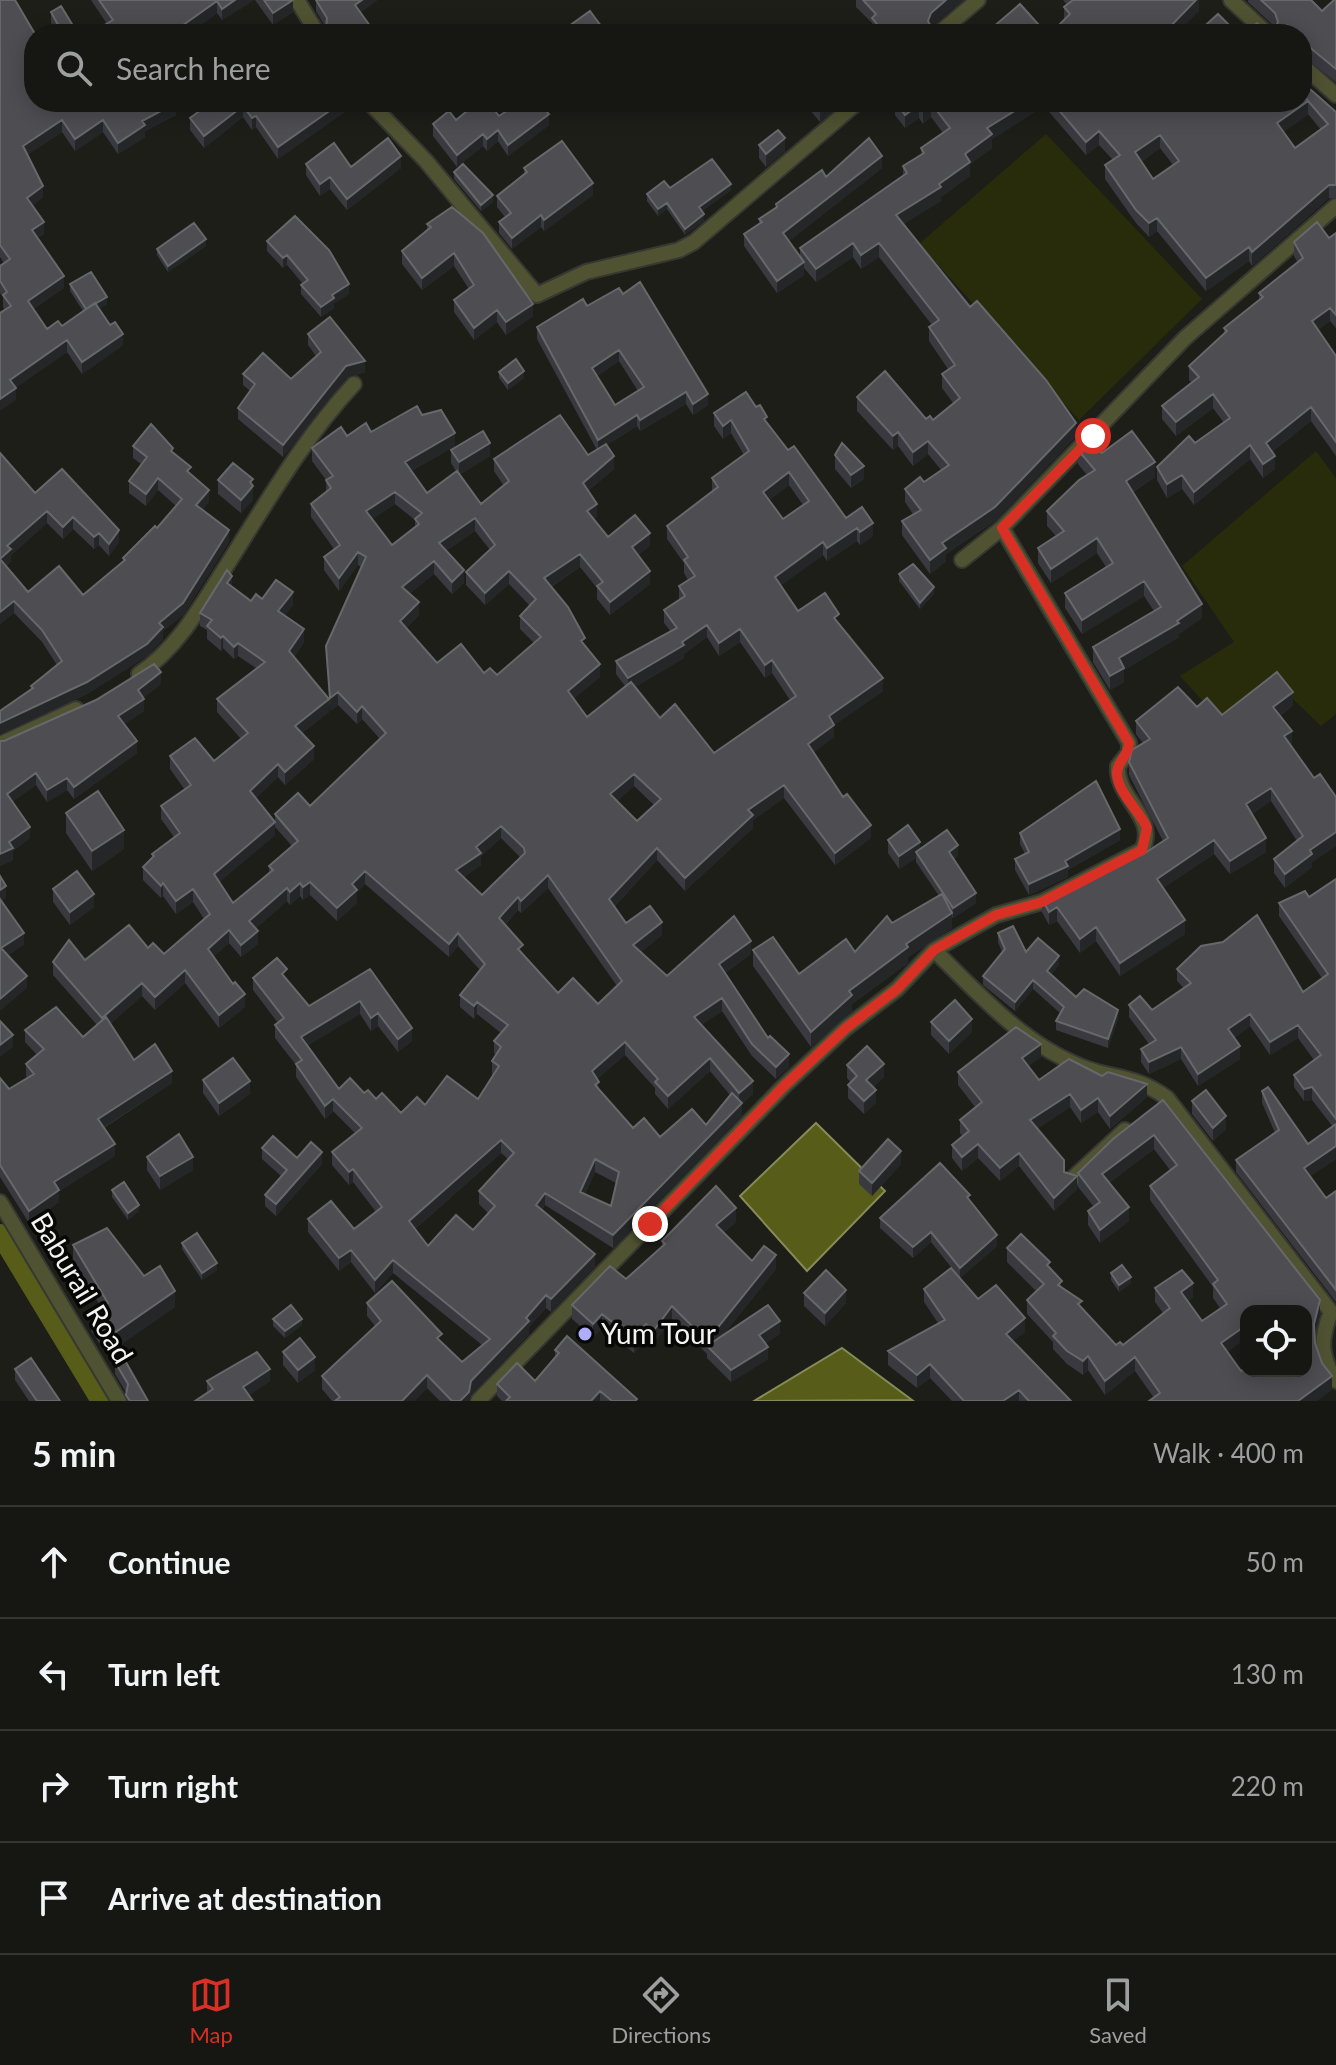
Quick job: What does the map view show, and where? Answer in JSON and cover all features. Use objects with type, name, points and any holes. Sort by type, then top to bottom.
[{"type":"street","points":[[297,0],[312,24]]},
{"type":"street","points":[[950,24],[978,0]]},
{"type":"street","points":[[1231,0],[1257,24]]},
{"type":"street","points":[[1312,74],[1336,95]]},
{"type":"street","points":[[379,112],[426,161],[537,295],[586,272],[679,250],[694,242],[846,112]]},
{"type":"street","points":[[962,560],[1002,528],[1185,338],[1336,206]]},
{"type":"street","points":[[128,682],[154,664],[188,626],[299,450],[354,384]]},
{"type":"street","points":[[478,1401],[784,1086],[846,1028],[897,989],[934,950],[996,915],[1042,902],[1142,850],[1146,837],[1144,821],[1119,782],[1118,766],[1129,752],[1129,743],[1002,528]]},
{"type":"street","points":[[0,744],[92,703]]},
{"type":"street","points":[[934,950],[1005,1019],[1041,1044],[1080,1066],[1145,1082],[1155,1107],[1331,1312],[1321,1337],[1324,1363],[1336,1381]]},
{"type":"street","points":[[1072,1179],[1106,1145],[1155,1107]]},
{"type":"street","name":"Baburail Road","points":[[0,1202],[119,1401]]},
{"type":"shaded area","points":[[1046,134],[1202,299],[1079,420],[919,244]]},
{"type":"shaded area","points":[[1316,451],[1336,478],[1336,714],[1321,726],[1273,680],[1222,722],[1180,676],[1234,642],[1182,566]]},
{"type":"shaded area","points":[[816,1123],[885,1191],[807,1271],[740,1196]]},
{"type":"shaded area","points":[[842,1348],[912,1400],[754,1401]]},
{"type":"building","points":[[0,0],[15,0],[29,24],[24,24],[24,112],[159,112],[142,121],[145,125],[118,143],[103,120],[75,139],[62,120],[23,146],[43,186],[27,198],[44,222],[32,230],[64,276],[28,301],[47,329],[58,321],[62,326],[95,303],[110,325],[115,322],[123,334],[82,362],[67,340],[10,380],[16,388],[0,399],[0,313],[11,306],[3,295],[7,292],[0,281],[0,266],[10,259],[0,245]]},
{"type":"building","points":[[99,0],[235,0],[222,9],[217,1],[185,24],[106,24],[113,20]]},
{"type":"building","points":[[264,0],[293,0],[273,13]]},
{"type":"building","points":[[316,0],[362,0],[355,5],[369,24],[326,24],[327,18]]},
{"type":"building","points":[[863,0],[946,0],[931,13],[930,24],[877,24],[872,18],[876,14]]},
{"type":"building","points":[[1073,0],[1196,0],[1173,24],[1060,24],[1070,14],[1064,7]]},
{"type":"building","points":[[1261,0],[1311,0],[1322,11],[1336,0],[1336,69],[1312,49],[1312,24],[1277,24],[1275,13]]},
{"type":"building","points":[[1020,4],[1038,24],[997,24]]},
{"type":"building","points":[[61,6],[72,24],[58,24],[51,12]]},
{"type":"building","points":[[590,11],[600,24],[572,24]]},
{"type":"building","points":[[1218,14],[1228,24],[1207,24]]},
{"type":"building","points":[[1312,91],[1336,112],[1336,185],[1329,185],[1252,252],[1249,247],[1206,278],[1157,218],[1149,223],[1136,210],[1105,165],[1120,155],[1099,131],[1086,142],[1060,112],[1292,112],[1277,123],[1295,148],[1328,124],[1312,105]],"holes":[[[1160,135],[1179,161],[1153,179],[1135,152]]]},
{"type":"building","points":[[198,112],[235,112],[204,136],[190,118]]},
{"type":"building","points":[[248,112],[328,112],[278,147],[256,116],[252,118]]},
{"type":"building","points":[[448,112],[456,120],[466,112],[496,112],[499,116],[505,112],[549,114],[508,145],[498,130],[487,139],[483,134],[457,155],[433,124]]},
{"type":"building","points":[[938,112],[1013,112],[987,128],[992,134],[965,154],[970,162],[939,184],[941,187],[896,215],[970,307],[977,301],[1046,380],[1076,423],[995,507],[942,543],[946,548],[930,560],[902,521],[921,510],[905,489],[920,477],[924,482],[949,465],[928,441],[913,452],[898,432],[893,436],[857,397],[885,371],[926,419],[930,416],[933,420],[960,398],[942,374],[955,365],[929,327],[939,320],[879,243],[861,255],[853,243],[816,269],[800,248],[907,173],[903,166],[924,153],[921,148],[950,128]]},
{"type":"building","points":[[778,130],[785,138],[766,154],[759,145]]},
{"type":"building","points":[[388,138],[401,156],[347,199],[330,177],[320,184],[306,164],[334,143],[351,167]]},
{"type":"building","points":[[869,138],[882,156],[783,233],[804,262],[777,281],[744,234],[762,222],[759,219],[777,207],[776,204],[822,170],[826,177]]},
{"type":"building","points":[[562,141],[593,183],[544,220],[541,215],[512,238],[499,222],[511,213],[497,196],[527,172],[524,168]]},
{"type":"building","points":[[712,159],[731,184],[699,207],[704,214],[685,229],[667,203],[658,209],[647,194],[664,181],[670,188]]},
{"type":"building","points":[[463,164],[493,195],[481,205],[454,172]]},
{"type":"building","points":[[452,207],[483,233],[533,304],[506,322],[497,310],[474,328],[454,300],[474,285],[454,253],[422,278],[402,251],[431,227],[427,224]]},
{"type":"building","points":[[295,216],[329,250],[349,284],[321,307],[301,285],[308,280],[287,255],[283,258],[267,241]]},
{"type":"building","points":[[1317,222],[1329,238],[1336,233],[1336,315],[1330,308],[1312,321],[1336,356],[1336,442],[1311,407],[1266,443],[1275,456],[1263,464],[1250,445],[1194,492],[1182,475],[1167,484],[1157,467],[1189,436],[1195,443],[1230,418],[1213,394],[1176,422],[1162,406],[1199,377],[1189,366],[1227,331],[1224,328],[1263,297],[1259,293],[1303,258],[1294,242]]},
{"type":"building","points":[[194,223],[206,239],[168,266],[157,249]]},
{"type":"building","points":[[91,272],[107,297],[86,309],[70,284]]},
{"type":"building","points":[[640,282],[708,394],[693,404],[686,392],[640,420],[637,415],[598,440],[537,327],[583,299],[587,306],[619,288],[623,294]],"holes":[[[619,350],[644,387],[615,405],[592,368]]]},
{"type":"building","points":[[330,317],[365,361],[346,366],[283,445],[238,408],[255,384],[243,374],[263,353],[291,379],[321,352],[308,334]]},
{"type":"building","points":[[516,359],[524,371],[508,383],[499,372]]},
{"type":"building","points":[[746,392],[756,407],[760,405],[767,417],[764,419],[788,450],[794,446],[846,518],[862,507],[873,523],[860,532],[857,528],[827,548],[823,542],[775,577],[798,611],[825,593],[839,614],[834,618],[883,678],[829,716],[834,725],[808,744],[843,797],[847,794],[871,825],[835,853],[784,785],[748,810],[753,815],[685,878],[657,848],[609,899],[626,923],[650,906],[662,922],[633,945],[667,976],[734,916],[751,941],[719,964],[768,1038],[770,1036],[789,1054],[776,1067],[752,1044],[722,998],[694,1017],[753,1081],[739,1093],[710,1058],[668,1096],[655,1082],[658,1079],[625,1042],[592,1071],[599,1082],[595,1085],[633,1128],[644,1118],[660,1137],[692,1109],[706,1125],[732,1093],[742,1103],[613,1235],[545,1193],[536,1205],[595,1254],[551,1299],[546,1295],[526,1318],[529,1321],[471,1381],[469,1392],[460,1401],[452,1401],[427,1375],[402,1401],[335,1401],[340,1397],[322,1376],[381,1321],[367,1303],[392,1281],[442,1334],[437,1338],[462,1362],[490,1339],[393,1260],[375,1280],[351,1250],[339,1258],[308,1219],[331,1201],[354,1229],[382,1207],[353,1169],[349,1172],[332,1152],[362,1128],[333,1099],[325,1106],[296,1064],[302,1060],[275,1025],[284,1018],[253,978],[277,958],[287,969],[282,974],[309,1006],[370,969],[412,1028],[398,1039],[378,1013],[371,1018],[360,1001],[301,1037],[339,1089],[350,1078],[364,1093],[368,1090],[376,1099],[382,1093],[401,1113],[417,1097],[425,1105],[447,1076],[478,1099],[499,1066],[492,1061],[501,1047],[494,1041],[508,1025],[477,1002],[474,1006],[460,995],[485,964],[458,933],[449,944],[365,871],[352,884],[357,890],[337,908],[310,882],[303,887],[300,883],[290,892],[287,888],[249,921],[258,931],[241,945],[229,930],[208,949],[233,984],[235,982],[245,994],[219,1015],[185,970],[155,997],[142,983],[102,1018],[53,962],[69,940],[85,960],[129,925],[148,948],[153,943],[164,954],[210,914],[193,889],[176,901],[163,883],[161,886],[143,867],[154,856],[152,854],[180,833],[161,806],[191,785],[170,756],[195,738],[214,761],[248,733],[217,699],[265,662],[238,643],[234,647],[223,636],[221,638],[207,626],[212,620],[200,613],[227,570],[232,576],[227,583],[251,601],[256,594],[262,599],[276,580],[293,592],[278,611],[304,629],[289,651],[329,699],[295,726],[314,746],[285,772],[278,764],[250,791],[275,822],[214,874],[233,903],[273,870],[269,866],[298,841],[275,814],[298,793],[310,806],[386,733],[362,706],[357,712],[338,692],[330,698],[326,646],[366,557],[358,552],[339,578],[324,557],[340,545],[311,504],[331,488],[326,480],[333,476],[312,448],[341,427],[347,436],[366,423],[371,432],[417,406],[422,415],[441,410],[455,433],[405,462],[427,493],[457,471],[481,504],[509,481],[494,459],[560,415],[588,455],[606,444],[614,456],[583,483],[597,504],[587,511],[608,537],[635,515],[650,533],[632,547],[650,571],[610,602],[597,586],[603,582],[580,554],[544,578],[568,607],[585,638],[581,641],[600,664],[568,691],[587,717],[631,682],[660,718],[675,704],[714,753],[796,696],[772,660],[765,665],[740,629],[719,643],[707,625],[682,642],[684,645],[628,678],[616,661],[677,628],[664,610],[685,596],[679,586],[695,576],[684,560],[688,557],[667,526],[718,487],[712,478],[749,451],[731,420],[723,426],[714,413]],"holes":[[[789,472],[809,501],[783,519],[763,492]],[[395,492],[422,513],[415,519],[419,524],[392,545],[366,511]],[[475,518],[495,545],[466,572],[485,593],[509,571],[536,599],[520,616],[541,637],[497,675],[490,668],[484,673],[461,644],[437,663],[400,621],[419,602],[402,587],[434,561],[452,582],[464,570],[439,543]],[[634,774],[661,799],[637,821],[610,794]],[[501,826],[524,848],[525,853],[482,895],[456,870],[481,853],[476,847]],[[548,875],[622,981],[598,1004],[573,978],[558,993],[518,949],[523,945],[499,918],[518,897],[521,901]],[[501,1140],[514,1153],[479,1191],[495,1206],[473,1230],[456,1215],[428,1246],[409,1221]],[[595,1159],[619,1172],[611,1206],[580,1192]]]},
{"type":"building","points":[[151,424],[173,448],[171,451],[191,467],[187,471],[209,490],[196,505],[229,530],[183,603],[159,623],[163,627],[147,644],[87,682],[0,723],[0,711],[33,688],[31,686],[62,661],[42,630],[14,601],[0,612],[0,559],[28,592],[59,566],[83,595],[125,560],[123,558],[155,526],[157,528],[182,499],[158,478],[146,494],[129,481],[147,457],[133,446]]},
{"type":"building","points":[[483,431],[490,443],[459,462],[451,450]]},
{"type":"building","points":[[1132,431],[1155,462],[1126,481],[1202,604],[1177,621],[1179,623],[1119,658],[1124,668],[1110,676],[1093,647],[1161,607],[1144,581],[1082,620],[1065,593],[1113,563],[1097,538],[1051,569],[1038,548],[1064,531],[1047,511],[1079,480],[1095,470],[1078,450],[1089,438],[1102,453]]},
{"type":"building","points":[[842,443],[864,466],[851,475],[835,455]]},
{"type":"building","points":[[0,453],[35,493],[62,469],[119,530],[109,544],[99,533],[94,537],[73,517],[63,527],[47,511],[7,546],[11,549],[0,559]]},
{"type":"building","points":[[233,463],[253,479],[250,482],[253,486],[241,500],[218,480]]},
{"type":"building","points":[[913,564],[934,587],[920,603],[899,574]]},
{"type":"building","points":[[154,664],[161,672],[138,690],[144,699],[118,716],[137,741],[74,787],[67,778],[47,790],[36,773],[7,794],[30,827],[9,842],[13,848],[0,854],[0,741],[96,700]]},
{"type":"building","points":[[1277,672],[1293,692],[1273,707],[1292,731],[1284,736],[1314,778],[1320,774],[1336,797],[1336,832],[1310,850],[1312,854],[1285,874],[1274,859],[1303,836],[1271,788],[1246,804],[1266,838],[1230,861],[1214,840],[1157,879],[1185,920],[1120,963],[1096,927],[1080,939],[1057,907],[1049,912],[1042,899],[1076,882],[1079,887],[1138,850],[1142,855],[1168,838],[1129,762],[1132,750],[1150,739],[1136,721],[1178,687],[1197,707],[1207,698],[1222,715]]},
{"type":"building","points":[[1096,781],[1120,829],[1065,861],[1068,866],[1029,884],[1015,859],[1029,852],[1020,833]]},
{"type":"building","points":[[98,791],[124,830],[92,851],[66,813]]},
{"type":"building","points":[[908,825],[920,842],[899,856],[888,840]]},
{"type":"building","points":[[947,830],[958,845],[949,852],[976,893],[953,908],[916,852]]},
{"type":"building","points":[[77,871],[94,894],[70,912],[53,889]]},
{"type":"building","points":[[0,876],[6,886],[0,890]]},
{"type":"building","points":[[1336,879],[1336,1119],[1312,1087],[1304,1089],[1294,1075],[1321,1055],[1298,1025],[1270,1042],[1250,1014],[1228,1029],[1240,1046],[1198,1074],[1181,1047],[1149,1062],[1141,1049],[1156,1040],[1129,1005],[1140,996],[1152,1010],[1191,983],[1177,969],[1201,946],[1223,942],[1257,915],[1303,992],[1328,974],[1279,903],[1305,891],[1309,897]]},
{"type":"building","points":[[942,894],[952,913],[906,944],[908,947],[849,991],[852,995],[811,1032],[753,950],[773,937],[799,974],[846,939],[855,952],[887,916],[892,923]]},
{"type":"building","points":[[0,899],[24,933],[1,948],[27,976],[0,999]]},
{"type":"building","points":[[1013,926],[1026,952],[1038,938],[1059,956],[1047,971],[1076,997],[1084,989],[1118,1010],[1108,1039],[1056,1021],[1064,1007],[1033,980],[1015,1002],[983,976],[1005,949],[998,933]]},
{"type":"building","points":[[955,1000],[972,1019],[949,1041],[931,1022]]},
{"type":"building","points":[[56,1007],[83,1037],[106,1017],[134,1060],[155,1044],[172,1071],[98,1119],[115,1144],[54,1182],[59,1190],[29,1211],[0,1165],[0,1078],[9,1089],[34,1074],[26,1064],[44,1049],[25,1030]]},
{"type":"building","points":[[0,1021],[13,1035],[0,1045]]},
{"type":"building","points":[[1016,1027],[1041,1044],[1022,1058],[1039,1080],[1069,1059],[1102,1076],[1108,1072],[1147,1084],[1110,1116],[1098,1098],[1081,1110],[1070,1094],[1030,1120],[1064,1160],[1064,1172],[1077,1176],[1054,1198],[1019,1153],[1000,1168],[978,1144],[962,1157],[952,1145],[969,1131],[960,1120],[982,1102],[958,1072]]},
{"type":"building","points":[[867,1046],[884,1064],[866,1080],[876,1090],[864,1101],[848,1085],[857,1076],[847,1065]]},
{"type":"building","points":[[233,1058],[250,1081],[219,1103],[203,1080]]},
{"type":"building","points":[[1268,1087],[1308,1144],[1336,1124],[1336,1146],[1304,1168],[1326,1198],[1336,1191],[1336,1290],[1236,1160],[1279,1130],[1262,1091]]},
{"type":"building","points":[[1206,1090],[1226,1116],[1213,1128],[1192,1101]]},
{"type":"building","points":[[1163,1100],[1320,1300],[1314,1324],[1315,1343],[1322,1363],[1332,1376],[1298,1401],[1149,1401],[1160,1393],[1135,1357],[1105,1381],[1088,1356],[1083,1361],[1067,1351],[1053,1336],[1056,1333],[1027,1300],[1044,1284],[1007,1248],[1021,1234],[1050,1262],[1047,1265],[1062,1281],[1058,1285],[1082,1301],[1078,1304],[1116,1345],[1120,1342],[1123,1345],[1170,1308],[1155,1288],[1182,1270],[1193,1283],[1181,1292],[1202,1321],[1227,1304],[1213,1284],[1218,1280],[1150,1186],[1177,1165],[1154,1135],[1102,1174],[1129,1207],[1100,1230],[1088,1211],[1100,1202],[1078,1173],[1113,1139]]},
{"type":"building","points":[[179,1134],[193,1157],[160,1176],[147,1157]]},
{"type":"building","points":[[273,1136],[297,1158],[311,1142],[322,1152],[276,1204],[265,1195],[287,1170],[262,1148]]},
{"type":"building","points":[[888,1139],[901,1151],[872,1183],[859,1171]]},
{"type":"building","points":[[940,1163],[970,1195],[967,1197],[997,1235],[960,1268],[931,1232],[913,1247],[880,1218]]},
{"type":"building","points":[[124,1182],[139,1205],[128,1213],[112,1190]]},
{"type":"building","points":[[716,1186],[736,1208],[716,1225],[752,1261],[764,1246],[776,1255],[707,1341],[672,1306],[654,1330],[646,1324],[634,1339],[602,1314],[593,1324],[572,1305],[610,1266],[626,1279],[665,1244],[662,1241]]},
{"type":"building","points":[[107,1228],[144,1276],[160,1266],[175,1291],[107,1338],[91,1315],[108,1303],[73,1245]]},
{"type":"building","points":[[197,1233],[217,1263],[202,1273],[182,1243]]},
{"type":"building","points":[[1122,1265],[1131,1277],[1119,1285],[1111,1273]]},
{"type":"building","points":[[951,1268],[978,1299],[996,1285],[1025,1318],[1006,1334],[1071,1401],[1029,1401],[1019,1390],[1003,1401],[964,1401],[930,1364],[917,1375],[888,1351],[945,1320],[924,1289]]},
{"type":"building","points":[[826,1270],[846,1290],[825,1313],[804,1293]]},
{"type":"building","points":[[291,1305],[302,1319],[285,1331],[273,1319]]},
{"type":"building","points":[[768,1305],[780,1321],[759,1335],[768,1347],[731,1370],[707,1346]]},
{"type":"building","points":[[567,1336],[637,1399],[612,1401],[600,1391],[591,1401],[506,1401],[510,1397],[497,1384],[517,1363],[535,1381],[559,1353],[555,1350]]},
{"type":"building","points":[[300,1338],[315,1357],[298,1370],[283,1352]]},
{"type":"building","points":[[257,1352],[270,1369],[243,1387],[253,1401],[195,1401],[213,1389],[207,1381]]},
{"type":"building","points":[[123,1357],[148,1401],[130,1401],[126,1395],[128,1384],[115,1362]]},
{"type":"building","points":[[31,1358],[60,1401],[37,1401],[15,1369]]},
{"type":"waterway","points":[[0,1234],[101,1401]]},
{"type":"place","name":"Yum Tour","points":[[585,1334]]},
{"type":"route","points":[[650,1224],[784,1086],[846,1028],[897,989],[934,950],[996,915],[1042,902],[1142,850],[1147,828],[1119,782],[1117,772],[1129,752],[1129,743],[1002,528],[1093,436]]}]
